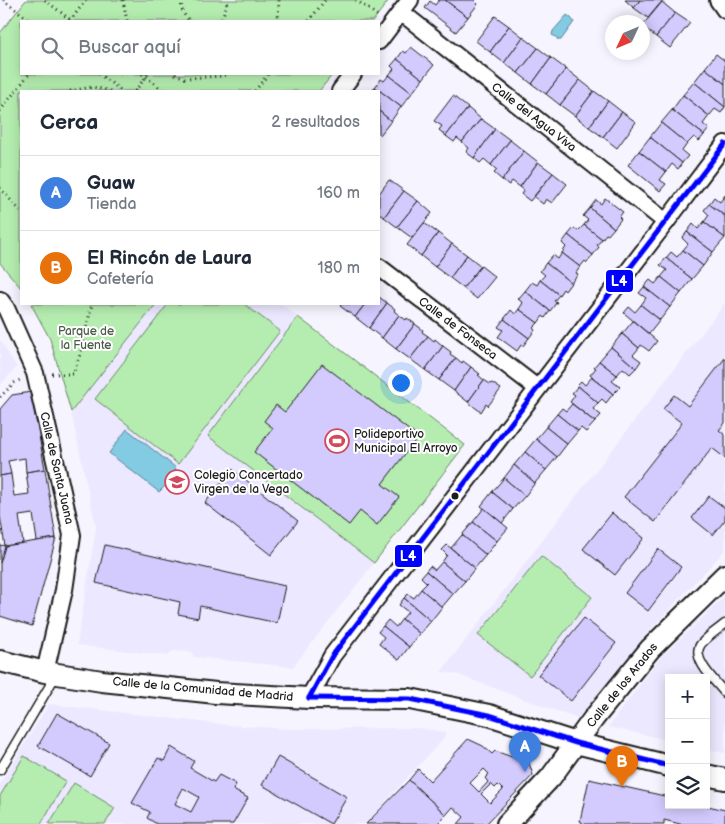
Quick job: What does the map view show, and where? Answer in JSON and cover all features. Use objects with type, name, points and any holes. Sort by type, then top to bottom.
[{"type":"street","points":[[718,0],[725,10]]},
{"type":"street","points":[[380,40],[406,6]]},
{"type":"street","name":"Calle del Agua Viva","points":[[406,6],[666,222]]},
{"type":"street","points":[[341,90],[352,75]]},
{"type":"street","points":[[309,698],[332,656],[725,144]]},
{"type":"street","name":"Calle de Fonseca","points":[[380,268],[537,388]]},
{"type":"street","name":"Calle de Santa Juana","points":[[0,300],[6,308],[35,373],[72,535],[51,673]]},
{"type":"street","name":"Calle de los Arados","points":[[507,824],[551,777],[594,718],[650,649],[725,575]]},
{"type":"street","name":"Calle de la Comunidad de Madrid","points":[[0,661],[51,673],[102,681],[216,693],[309,698],[410,698],[489,715],[576,743],[665,765]]},
{"type":"street","points":[[710,775],[725,779]]},
{"type":"lane","points":[[725,624],[700,645],[698,652],[700,662],[725,693]]},
{"type":"lane","points":[[0,770],[51,673]]},
{"type":"path","points":[[3,0],[30,20]]},
{"type":"path","points":[[45,0],[70,20]]},
{"type":"path","points":[[72,20],[86,0]]},
{"type":"path","points":[[123,0],[127,20]]},
{"type":"path","points":[[182,0],[183,13],[187,20]]},
{"type":"path","points":[[219,20],[222,18],[227,4],[225,0]]},
{"type":"path","points":[[278,20],[279,0]]},
{"type":"path","points":[[310,20],[325,0]]},
{"type":"path","points":[[356,0],[390,26]]},
{"type":"path","points":[[0,111],[28,75]]},
{"type":"path","points":[[100,75],[121,90]]},
{"type":"path","points":[[136,90],[147,75],[163,90]]},
{"type":"path","points":[[177,75],[184,78],[226,75]]},
{"type":"path","points":[[256,90],[267,75]]},
{"type":"path","points":[[76,90],[92,87],[106,90]]},
{"type":"path","points":[[0,188],[20,211]]},
{"type":"path","points":[[0,397],[14,383],[35,373],[73,374],[81,352],[92,305]]},
{"type":"shaded area","points":[[725,303],[725,550],[647,633],[578,719],[456,674],[441,672]]},
{"type":"shaded area","name":"Colegio Concertado Virgen de la Vega","points":[[155,305],[283,305],[298,317],[208,436],[374,563],[293,667],[194,657],[192,652],[172,651],[168,656],[77,645],[96,527],[71,412]]},
{"type":"shaded area","points":[[0,339],[17,367],[0,385]]},
{"type":"shaded area","points":[[725,596],[725,753],[710,750],[710,674],[665,674],[665,739],[608,727],[660,658]]},
{"type":"shaded area","points":[[49,704],[227,725],[290,729],[418,728],[445,732],[444,738],[365,824],[0,824],[0,784]]},
{"type":"green space","points":[[26,0],[389,0],[374,20],[20,20],[20,75],[332,75],[320,90],[20,90],[20,287],[0,263],[0,33]]},
{"type":"green space","name":"Parque de la Fuente","points":[[32,305],[155,305],[71,412],[50,339]]},
{"type":"green space","points":[[167,305],[245,305],[280,331],[178,464],[95,399]]},
{"type":"green space","name":"Polideportivo Municipal El Arroyo","points":[[298,317],[465,445],[374,563],[208,436]]},
{"type":"green space","points":[[541,556],[592,597],[530,676],[478,635]]},
{"type":"green space","points":[[24,756],[66,781],[41,824],[0,824],[0,796]]},
{"type":"green space","points":[[74,783],[115,808],[105,824],[49,824]]},
{"type":"water","points":[[567,15],[574,22],[561,40],[558,40],[552,35],[553,31]]},
{"type":"water","points":[[127,429],[176,468],[169,482],[159,492],[109,453]]},
{"type":"building","points":[[439,0],[445,0],[468,17],[456,32],[425,8],[430,1],[435,5]]},
{"type":"building","points":[[445,0],[474,0],[478,4],[468,17]]},
{"type":"building","points":[[625,0],[640,0],[634,8]]},
{"type":"building","points":[[640,0],[663,0],[650,16],[644,15],[634,8]]},
{"type":"building","points":[[662,2],[675,13],[656,37],[650,32],[650,16]]},
{"type":"building","points":[[675,13],[690,23],[670,48],[656,37]]},
{"type":"building","points":[[495,16],[509,26],[490,52],[476,41]]},
{"type":"building","points":[[509,26],[523,37],[504,63],[490,52]]},
{"type":"building","points":[[523,37],[538,48],[518,73],[504,63]]},
{"type":"building","points":[[411,47],[434,65],[423,79],[397,59],[403,51],[406,53]]},
{"type":"building","points":[[538,48],[551,58],[532,84],[518,73]]},
{"type":"building","points":[[716,54],[725,61],[725,84],[705,68]]},
{"type":"building","points":[[551,58],[566,69],[546,94],[532,84]]},
{"type":"building","points":[[397,59],[423,79],[412,93],[389,75],[394,69],[391,66]]},
{"type":"building","points":[[705,68],[725,84],[725,107],[694,82]]},
{"type":"building","points":[[566,69],[580,80],[560,105],[546,94]]},
{"type":"building","points":[[389,75],[412,93],[401,107],[375,87],[381,79],[384,81]]},
{"type":"building","points":[[580,80],[594,91],[575,116],[560,105]]},
{"type":"building","points":[[694,82],[725,107],[721,113],[715,109],[709,116],[683,95]]},
{"type":"building","points":[[380,91],[401,107],[391,121],[380,112]]},
{"type":"building","points":[[594,91],[608,101],[589,127],[575,116]]},
{"type":"building","points":[[683,95],[709,116],[703,124],[709,129],[704,135],[672,110]]},
{"type":"building","points":[[453,96],[468,108],[446,136],[439,130],[442,126],[434,121]]},
{"type":"building","points":[[608,101],[622,112],[603,137],[589,127]]},
{"type":"building","points":[[468,108],[481,119],[462,142],[457,138],[454,142],[446,136]]},
{"type":"building","points":[[672,110],[704,135],[699,141],[694,137],[687,144],[661,123]]},
{"type":"building","points":[[380,112],[391,121],[380,135]]},
{"type":"building","points":[[622,112],[636,122],[617,148],[603,137]]},
{"type":"building","points":[[481,119],[495,129],[474,158],[466,152],[469,148],[462,142]]},
{"type":"building","points":[[661,123],[687,144],[682,151],[688,156],[682,163],[650,137]]},
{"type":"building","points":[[495,129],[510,140],[491,165],[484,159],[480,163],[474,158]]},
{"type":"building","points":[[650,137],[682,163],[678,169],[672,164],[666,172],[639,151]]},
{"type":"building","points":[[510,140],[524,151],[502,180],[494,173],[497,170],[491,165]]},
{"type":"building","points":[[524,151],[538,162],[520,187],[512,181],[509,185],[502,180]]},
{"type":"building","points":[[639,151],[666,172],[660,180],[666,184],[660,191],[628,165]]},
{"type":"building","points":[[538,162],[553,173],[530,201],[521,194],[524,190],[520,187]]},
{"type":"building","points":[[553,173],[567,184],[552,203],[546,199],[543,204],[534,197]]},
{"type":"building","points":[[389,180],[404,191],[384,217],[380,214],[380,193]]},
{"type":"building","points":[[404,191],[418,201],[397,227],[384,217]]},
{"type":"building","points":[[725,195],[725,216],[709,204],[714,197],[720,202]]},
{"type":"building","points":[[605,198],[623,212],[619,217],[621,219],[614,228],[590,208],[596,200],[601,204]]},
{"type":"building","points":[[418,201],[432,213],[412,238],[397,227]]},
{"type":"building","points":[[709,204],[725,216],[725,238],[704,222],[709,215],[704,210]]},
{"type":"building","points":[[590,208],[614,228],[602,239],[584,225],[588,220],[583,216]]},
{"type":"building","points":[[704,222],[725,238],[713,252],[687,232],[693,224],[698,229]]},
{"type":"building","points":[[424,223],[438,233],[421,256],[407,245]]},
{"type":"building","points":[[584,225],[602,239],[593,255],[568,235],[574,228],[578,231]]},
{"type":"building","points":[[687,232],[713,252],[703,266],[683,250],[688,244],[682,238]]},
{"type":"building","points":[[438,233],[452,244],[435,267],[421,256]]},
{"type":"building","points":[[568,235],[593,255],[587,263],[585,261],[580,267],[562,253],[566,247],[562,243]]},
{"type":"building","points":[[452,244],[467,255],[450,278],[435,267]]},
{"type":"building","points":[[683,250],[703,266],[692,279],[666,258],[671,252],[677,257]]},
{"type":"building","points":[[562,253],[580,267],[576,273],[578,274],[571,283],[546,263],[553,255],[558,259]]},
{"type":"building","points":[[467,255],[481,266],[463,288],[450,278]]},
{"type":"building","points":[[666,258],[692,279],[681,293],[661,277],[667,270],[660,265]]},
{"type":"building","points":[[546,263],[571,283],[559,295],[540,280],[545,275],[540,271]]},
{"type":"building","points":[[481,266],[495,277],[477,299],[463,288]]},
{"type":"building","points":[[661,277],[681,293],[670,307],[644,287],[650,280],[655,284]]},
{"type":"building","points":[[540,280],[559,295],[554,301],[557,302],[550,311],[525,291],[532,282],[537,285]]},
{"type":"building","points":[[644,287],[670,307],[660,320],[641,305],[646,298],[639,293]]},
{"type":"building","points":[[525,291],[550,311],[538,323],[519,309],[523,303],[518,299]]},
{"type":"building","points":[[380,298],[387,303],[369,328],[355,317],[364,305],[380,305]]},
{"type":"building","points":[[387,303],[399,315],[382,338],[369,328]]},
{"type":"building","points":[[341,305],[364,305],[355,317]]},
{"type":"building","points":[[641,305],[660,320],[649,334],[624,313],[629,307],[635,312]]},
{"type":"building","points":[[519,309],[538,323],[533,328],[535,330],[529,338],[504,319],[511,310],[515,314]]},
{"type":"building","points":[[399,315],[415,324],[396,349],[382,338]]},
{"type":"building","points":[[504,319],[529,338],[517,351],[498,337],[503,330],[498,327]]},
{"type":"building","points":[[633,321],[657,341],[649,351],[641,345],[639,348],[622,334]]},
{"type":"building","points":[[415,324],[428,336],[410,359],[396,349]]},
{"type":"building","points":[[622,334],[639,348],[633,355],[641,361],[636,368],[611,347]]},
{"type":"building","points":[[428,336],[443,346],[425,370],[410,359]]},
{"type":"building","points":[[443,346],[456,358],[439,380],[425,370]]},
{"type":"building","points":[[611,347],[636,368],[630,374],[623,368],[617,375],[599,361]]},
{"type":"building","points":[[456,358],[471,367],[454,391],[439,380]]},
{"type":"building","points":[[725,358],[725,423],[719,430],[725,435],[725,458],[712,448],[655,522],[624,497],[682,423],[663,409],[674,395],[688,406]]},
{"type":"building","points":[[599,361],[617,375],[612,381],[620,387],[613,394],[590,375]]},
{"type":"building","points":[[322,364],[418,437],[382,484],[399,497],[377,525],[360,511],[349,525],[254,452],[273,428],[264,421],[276,405],[285,412]]},
{"type":"building","points":[[471,367],[484,380],[468,402],[454,391]]},
{"type":"building","points":[[592,377],[613,394],[606,403],[602,399],[598,403],[577,385],[581,381],[585,385]]},
{"type":"building","points":[[484,380],[501,389],[481,412],[468,402]]},
{"type":"building","points":[[578,386],[598,403],[593,409],[601,415],[595,422],[570,402],[575,395],[572,393]]},
{"type":"building","points":[[31,392],[45,469],[26,472],[25,458],[8,461],[11,474],[0,476],[0,409],[12,395]]},
{"type":"building","points":[[572,404],[595,422],[586,432],[581,428],[578,431],[557,414],[562,408],[566,411]]},
{"type":"building","points":[[557,414],[578,431],[567,444],[546,427]]},
{"type":"building","points":[[546,427],[567,444],[557,457],[536,439]]},
{"type":"building","points":[[536,439],[557,457],[546,470],[525,452]]},
{"type":"building","points":[[525,452],[546,470],[535,483],[514,465]]},
{"type":"building","points":[[514,465],[535,483],[525,496],[504,478]]},
{"type":"building","points":[[45,469],[56,538],[37,541],[33,514],[19,516],[23,543],[5,546],[0,516],[0,476],[11,474],[14,496],[29,494],[26,472]]},
{"type":"building","points":[[232,469],[298,521],[271,555],[205,503]]},
{"type":"building","points":[[504,478],[525,496],[513,509],[492,492]]},
{"type":"building","points":[[492,492],[513,509],[502,523],[481,506]]},
{"type":"building","points":[[709,496],[725,508],[725,520],[713,535],[692,518]]},
{"type":"building","points":[[484,508],[508,528],[497,541],[473,522]]},
{"type":"building","points":[[612,513],[644,538],[615,575],[583,549]]},
{"type":"building","points":[[473,522],[497,541],[486,555],[462,535]]},
{"type":"building","points":[[462,535],[486,555],[475,568],[451,548]]},
{"type":"building","points":[[56,538],[32,626],[0,616],[0,563],[5,546]]},
{"type":"building","points":[[0,545],[5,546],[0,563]]},
{"type":"building","points":[[105,545],[285,586],[277,623],[200,606],[198,618],[178,614],[180,602],[96,583]]},
{"type":"building","points":[[447,545],[475,568],[465,581],[442,562],[447,555],[442,550]]},
{"type":"building","points":[[658,549],[681,567],[648,611],[625,593]]},
{"type":"building","points":[[442,562],[465,581],[453,594],[426,571],[430,566],[435,570]]},
{"type":"building","points":[[426,571],[453,594],[442,607],[421,589],[427,583],[421,577]]},
{"type":"building","points":[[421,589],[442,607],[431,621],[404,598],[408,594],[414,598]]},
{"type":"building","points":[[404,598],[431,621],[420,634],[402,619],[408,612],[399,605]]},
{"type":"building","points":[[584,618],[616,643],[571,701],[538,675]]},
{"type":"building","points":[[402,619],[420,634],[409,647],[383,626],[388,620],[396,627]]},
{"type":"building","points":[[383,626],[409,647],[399,660],[379,644],[384,637],[378,632]]},
{"type":"building","points":[[57,713],[109,743],[90,776],[38,746]]},
{"type":"building","points":[[468,739],[483,746],[492,754],[495,751],[529,763],[533,775],[486,824],[458,824],[464,817],[453,807],[446,815],[409,780],[418,769],[430,781]],"holes":[[[484,769],[489,774],[485,778],[488,782],[479,792],[470,783]],[[491,784],[495,788],[498,785],[503,790],[490,803],[481,794]]]},
{"type":"building","points":[[171,747],[194,761],[190,768],[214,782],[219,775],[236,784],[233,790],[248,798],[233,824],[157,824],[147,818],[150,812],[132,803],[158,758],[164,761]],"holes":[[[183,788],[199,797],[191,812],[175,804]]]},
{"type":"building","points":[[278,757],[347,797],[331,824],[262,785]]},
{"type":"building","points":[[589,779],[665,796],[665,809],[710,809],[710,806],[725,810],[725,824],[680,824],[664,820],[664,824],[582,824],[580,821]]},
{"type":"building","points":[[409,780],[446,815],[437,824],[366,824]]},
{"type":"transit line","name":"L4","points":[[309,698],[332,656],[725,144]]},
{"type":"transit line","name":"L4","points":[[309,698],[410,699],[489,715],[576,743],[665,765]]},
{"type":"place","name":"Polideportivo Municipal El Arroyo","points":[[337,441]]},
{"type":"place","name":"Colegio Concertado Virgen de la Vega","points":[[177,482]]},
{"type":"place","name":"Guaw","points":[[525,772]]},
{"type":"place","name":"El Rincón de Laura","points":[[622,787]]}]
